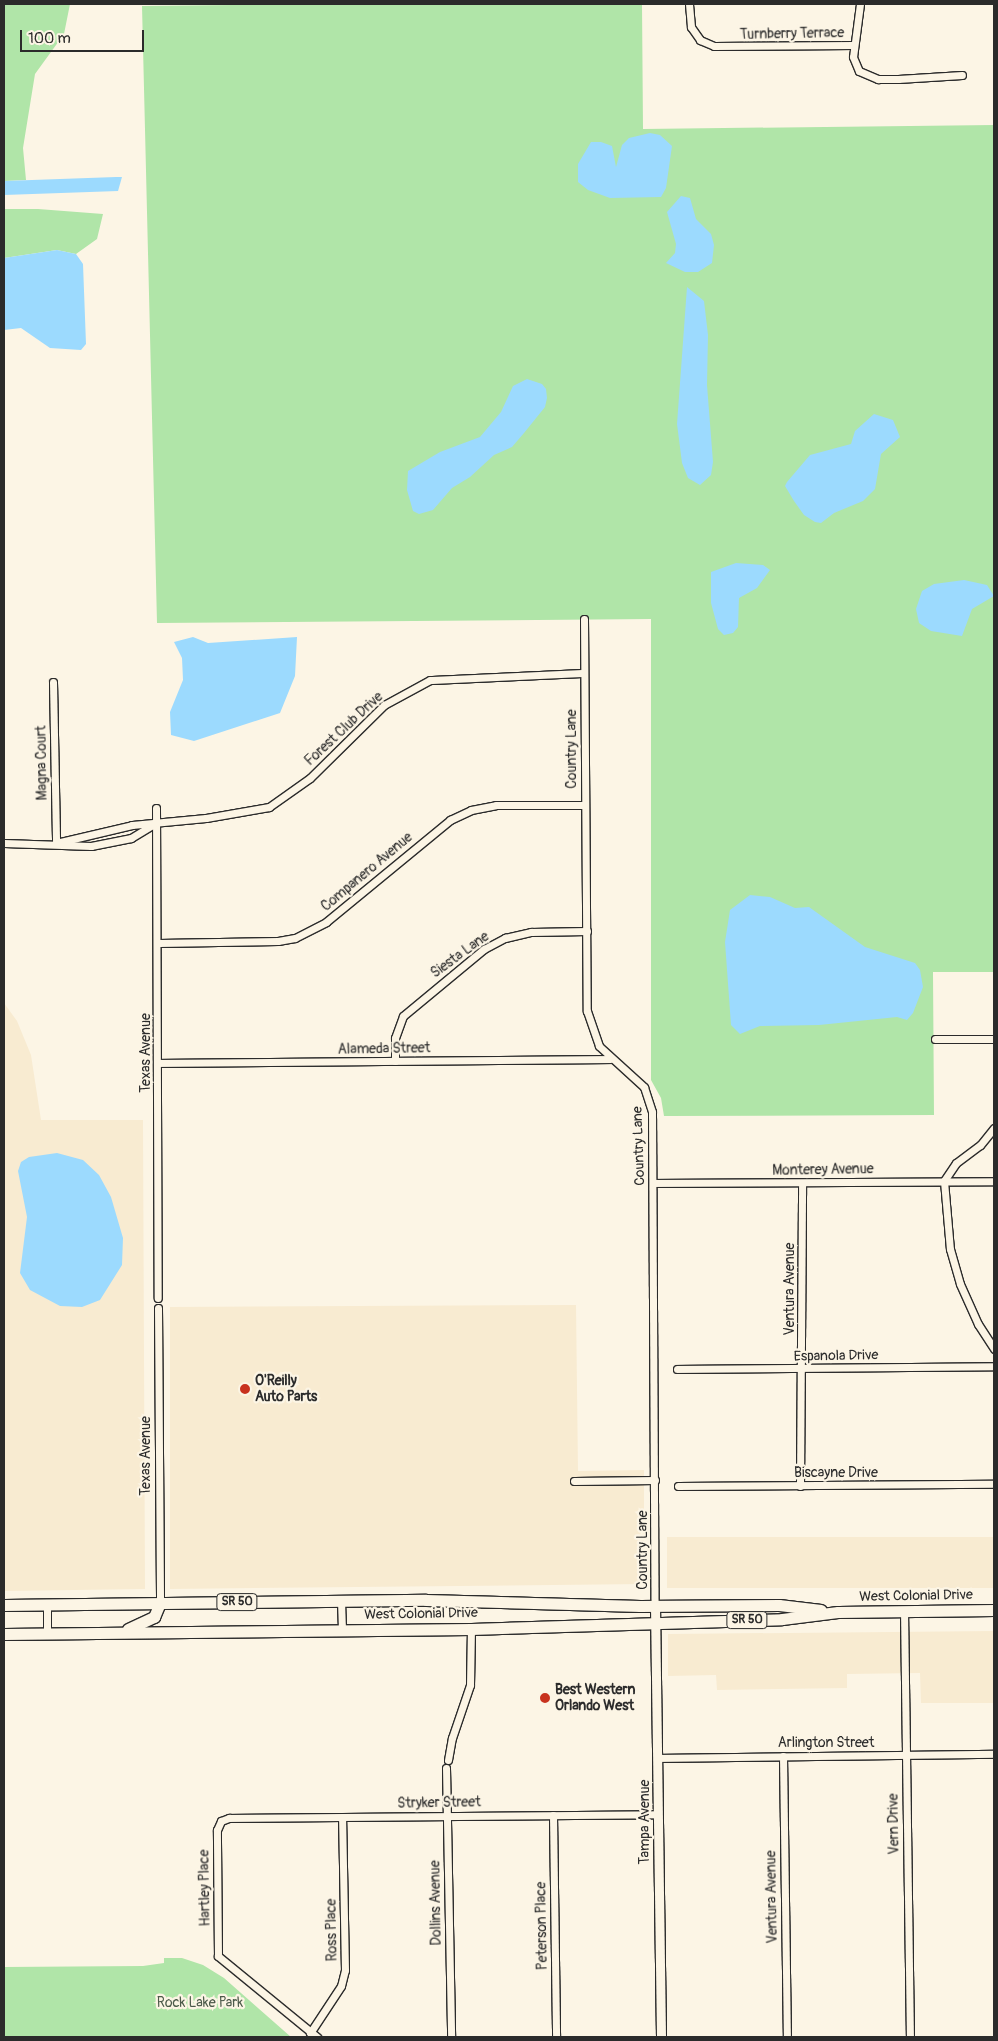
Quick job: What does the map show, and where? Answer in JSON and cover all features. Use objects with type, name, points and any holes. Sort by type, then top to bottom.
[{"type":"highway","name":"West Colonial Drive","points":[[4,1605],[341,1601],[656,1606],[779,1605],[838,1612]]},
{"type":"highway","points":[[119,1632],[154,1617],[160,1603]]},
{"type":"highway","name":"West Colonial Drive","points":[[4,1634],[471,1629],[782,1619],[838,1612],[994,1610]]},
{"type":"street","name":"Turnberry Terrace","points":[[689,4],[691,27],[700,40],[714,46],[853,45],[854,65],[866,75],[898,79],[962,74]]},
{"type":"street","points":[[853,45],[859,29],[860,4]]},
{"type":"street","name":"Country Lane","points":[[584,619],[587,1011],[599,1046],[610,1059],[635,1076],[650,1099],[653,1183],[656,1606]]},
{"type":"street","name":"Forest Club Drive","points":[[56,843],[132,825],[269,807],[310,778],[384,705],[430,680],[584,673]]},
{"type":"street","name":"Magna Court","points":[[52,682],[56,843]]},
{"type":"street","name":"Companero Avenue","points":[[159,943],[278,941],[295,938],[326,922],[450,820],[471,810],[496,805],[585,805]]},
{"type":"street","name":"Texas Avenue","points":[[156,808],[159,943],[158,1298]]},
{"type":"street","name":"Forest Club Drive","points":[[4,843],[56,843],[92,846],[132,838],[156,823]]},
{"type":"street","name":"Siesta Lane","points":[[395,1061],[395,1038],[403,1016],[484,949],[505,938],[530,932],[587,931]]},
{"type":"street","points":[[935,1040],[994,1039]]},
{"type":"street","name":"Alameda Street","points":[[158,1063],[610,1059]]},
{"type":"street","points":[[994,1128],[980,1145],[956,1163],[944,1181],[950,1249],[960,1284],[978,1324],[994,1349]]},
{"type":"street","name":"Monterey Avenue","points":[[653,1183],[994,1181]]},
{"type":"street","name":"Ventura Avenue","points":[[800,1486],[802,1183]]},
{"type":"street","name":"Texas Avenue","points":[[158,1308],[160,1603]]},
{"type":"street","name":"Espanola Drive","points":[[677,1369],[994,1366]]},
{"type":"street","points":[[574,1481],[655,1480]]},
{"type":"street","name":"Biscayne Drive","points":[[678,1486],[994,1484]]},
{"type":"street","points":[[341,1601],[342,1630]]},
{"type":"street","points":[[46,1604],[47,1633]]},
{"type":"street","name":"Tampa Avenue","points":[[656,1606],[661,2037]]},
{"type":"street","name":"Vern Drive","points":[[904,1610],[910,2037]]},
{"type":"street","points":[[448,1760],[452,1738],[470,1685],[471,1629]]},
{"type":"street","name":"Arlington Street","points":[[658,1758],[994,1754]]},
{"type":"street","name":"Ventura Avenue","points":[[783,1756],[787,2037]]},
{"type":"street","name":"Dollins Avenue","points":[[446,1768],[451,2037]]},
{"type":"street","name":"Stryker Street","points":[[221,1821],[229,1818],[658,1814]]},
{"type":"street","name":"Peterson Place","points":[[554,1815],[556,2037]]},
{"type":"street","name":"Ross Place","points":[[310,2033],[341,1986],[345,1970],[342,1818]]},
{"type":"street","name":"Hartley Place","points":[[221,1821],[217,1830],[218,1956],[310,2033]]},
{"type":"street","points":[[310,2033],[317,2037]]},
{"type":"shaded area","points":[[4,1003],[17,1021],[31,1055],[41,1120],[143,1120],[145,1589],[4,1591]]},
{"type":"shaded area","points":[[576,1305],[578,1471],[644,1470],[644,1584],[170,1589],[170,1307]]},
{"type":"shaded area","points":[[667,1537],[994,1537],[994,1588],[667,1588]]},
{"type":"shaded area","points":[[994,1631],[994,1703],[921,1703],[920,1673],[847,1674],[847,1688],[717,1690],[716,1675],[668,1676],[668,1634]]},
{"type":"green space","points":[[4,4],[70,4],[64,34],[35,74],[23,148],[26,180],[4,181]]},
{"type":"green space","points":[[642,4],[643,129],[994,125],[994,972],[933,972],[934,1115],[664,1116],[661,1098],[651,1080],[651,619],[157,623],[142,6]]},
{"type":"green space","points":[[4,209],[38,209],[103,214],[97,239],[76,254],[57,250],[4,258]]},
{"type":"green space","name":"Rock Lake Park","points":[[164,1958],[182,1958],[203,1965],[224,1978],[291,2037],[4,2037],[4,1967],[143,1966],[164,1963]]},
{"type":"water","points":[[650,133],[660,135],[672,146],[666,188],[661,197],[610,198],[588,190],[578,182],[578,164],[591,142],[601,142],[612,146],[616,167],[622,145],[629,138]]},
{"type":"water","points":[[122,177],[118,191],[4,195],[4,181]]},
{"type":"water","points":[[681,196],[690,198],[696,219],[711,234],[714,245],[712,263],[698,272],[685,272],[666,263],[675,253],[676,244],[667,212]]},
{"type":"water","points":[[57,250],[76,254],[83,264],[86,344],[81,350],[50,348],[21,328],[4,330],[4,258]]},
{"type":"water","points":[[687,287],[704,301],[708,335],[707,385],[713,462],[711,475],[700,485],[688,478],[682,463],[677,424]]},
{"type":"water","points":[[527,379],[542,384],[546,389],[547,398],[545,407],[512,447],[494,455],[470,477],[452,488],[433,510],[419,514],[413,511],[407,490],[408,471],[440,452],[480,437],[501,412],[513,386]]},
{"type":"water","points":[[874,414],[893,420],[900,437],[881,454],[875,489],[863,501],[834,513],[821,523],[815,522],[804,515],[794,501],[785,486],[787,482],[810,455],[851,444],[855,431]]},
{"type":"water","points":[[736,563],[763,565],[770,570],[757,588],[739,598],[738,627],[733,633],[724,635],[718,629],[711,603],[711,572]]},
{"type":"water","points":[[964,580],[987,585],[994,596],[972,609],[962,636],[931,631],[919,623],[916,609],[922,591],[934,584]]},
{"type":"water","points":[[193,637],[208,643],[297,637],[295,676],[280,713],[194,741],[171,735],[170,712],[183,680],[182,658],[174,642]]},
{"type":"water","points":[[750,895],[770,897],[795,908],[809,907],[865,947],[915,963],[920,970],[923,987],[913,1013],[907,1020],[897,1017],[819,1025],[760,1026],[740,1034],[731,1025],[725,942],[730,910]]},
{"type":"water","points":[[57,1153],[83,1160],[99,1175],[111,1197],[123,1238],[122,1265],[100,1300],[82,1307],[60,1306],[30,1290],[20,1273],[27,1217],[18,1171],[21,1162],[29,1157]]},
{"type":"place","name":"O'Reilly Auto Parts","points":[[245,1389]]},
{"type":"place","name":"Best Western Orlando West","points":[[545,1698]]}]
